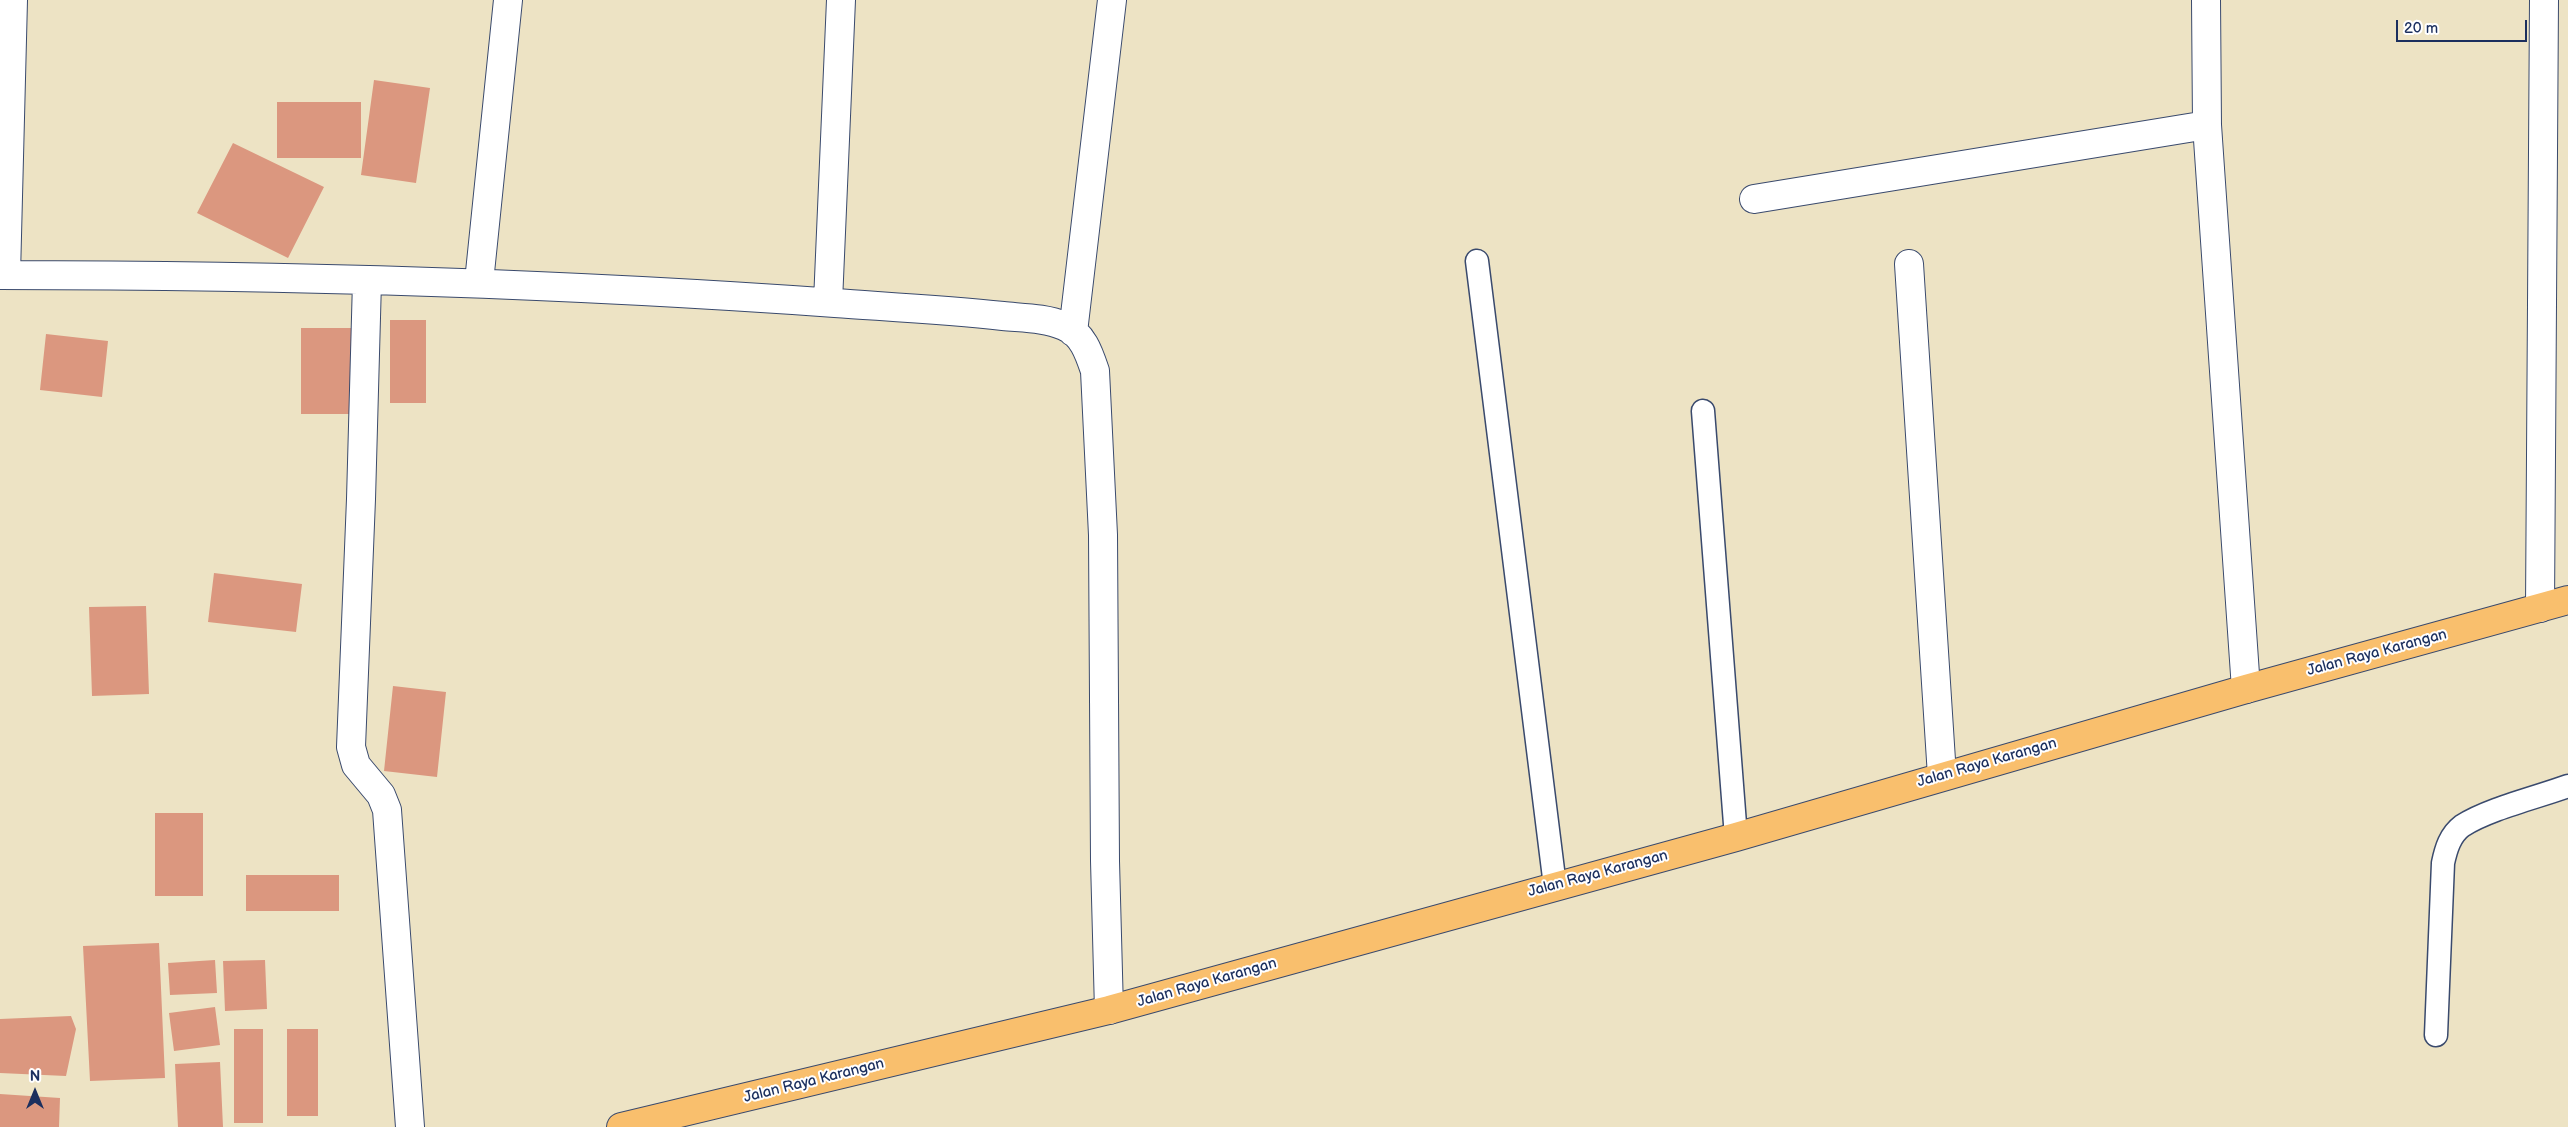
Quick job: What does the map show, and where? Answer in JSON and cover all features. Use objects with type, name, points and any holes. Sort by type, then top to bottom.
[{"type":"highway","name":"Jalan Raya Karangan","points":[[621,1127],[1108,1010],[1736,837],[2246,689],[2568,600]]},
{"type":"street","points":[[13,0],[3,275],[231,276],[367,281],[478,282],[828,302],[1041,320],[1066,326],[1073,332],[1088,346],[1095,371],[1104,535],[1105,860],[1108,1010]]},
{"type":"street","points":[[478,282],[508,0]]},
{"type":"street","points":[[828,302],[841,0]]},
{"type":"street","points":[[1073,332],[1112,0]]},
{"type":"street","points":[[2206,0],[2207,125],[2246,689]]},
{"type":"street","points":[[2540,608],[2544,0]]},
{"type":"street","points":[[1754,199],[2207,125]]},
{"type":"street","points":[[1909,264],[1942,776]]},
{"type":"street","points":[[367,281],[361,499],[350,747],[356,766],[381,795],[387,810],[410,1127]]},
{"type":"lane","points":[[1477,261],[1556,886]]},
{"type":"lane","points":[[1703,411],[1736,837]]},
{"type":"lane","points":[[2436,1035],[2443,863],[2448,842],[2462,826],[2491,813],[2568,786]]},
{"type":"building","points":[[374,80],[430,88],[416,183],[361,175]]},
{"type":"building","points":[[277,102],[361,102],[361,158],[277,158]]},
{"type":"building","points":[[233,143],[324,187],[288,258],[197,213]]},
{"type":"building","points":[[390,320],[426,320],[426,403],[390,403]]},
{"type":"building","points":[[301,328],[351,328],[351,414],[301,414]]},
{"type":"building","points":[[46,334],[108,341],[102,397],[40,390]]},
{"type":"building","points":[[214,573],[302,584],[296,632],[208,622]]},
{"type":"building","points":[[146,606],[149,694],[92,696],[89,607]]},
{"type":"building","points":[[393,686],[446,692],[437,777],[384,771]]},
{"type":"building","points":[[155,813],[203,813],[203,896],[155,896]]},
{"type":"building","points":[[246,875],[339,875],[339,911],[246,911]]},
{"type":"building","points":[[159,943],[165,1078],[90,1081],[83,946]]},
{"type":"building","points":[[215,960],[217,993],[170,995],[168,963]]},
{"type":"building","points":[[265,960],[267,1009],[225,1011],[223,961]]},
{"type":"building","points":[[215,1007],[220,1045],[174,1051],[169,1013]]},
{"type":"building","points":[[71,1016],[76,1029],[66,1076],[0,1073],[0,1019]]},
{"type":"building","points":[[234,1029],[263,1029],[263,1123],[234,1123]]},
{"type":"building","points":[[287,1029],[318,1029],[318,1116],[287,1116]]},
{"type":"building","points":[[220,1062],[223,1127],[178,1127],[175,1064]]},
{"type":"building","points":[[0,1094],[60,1098],[59,1127],[0,1127]]}]
